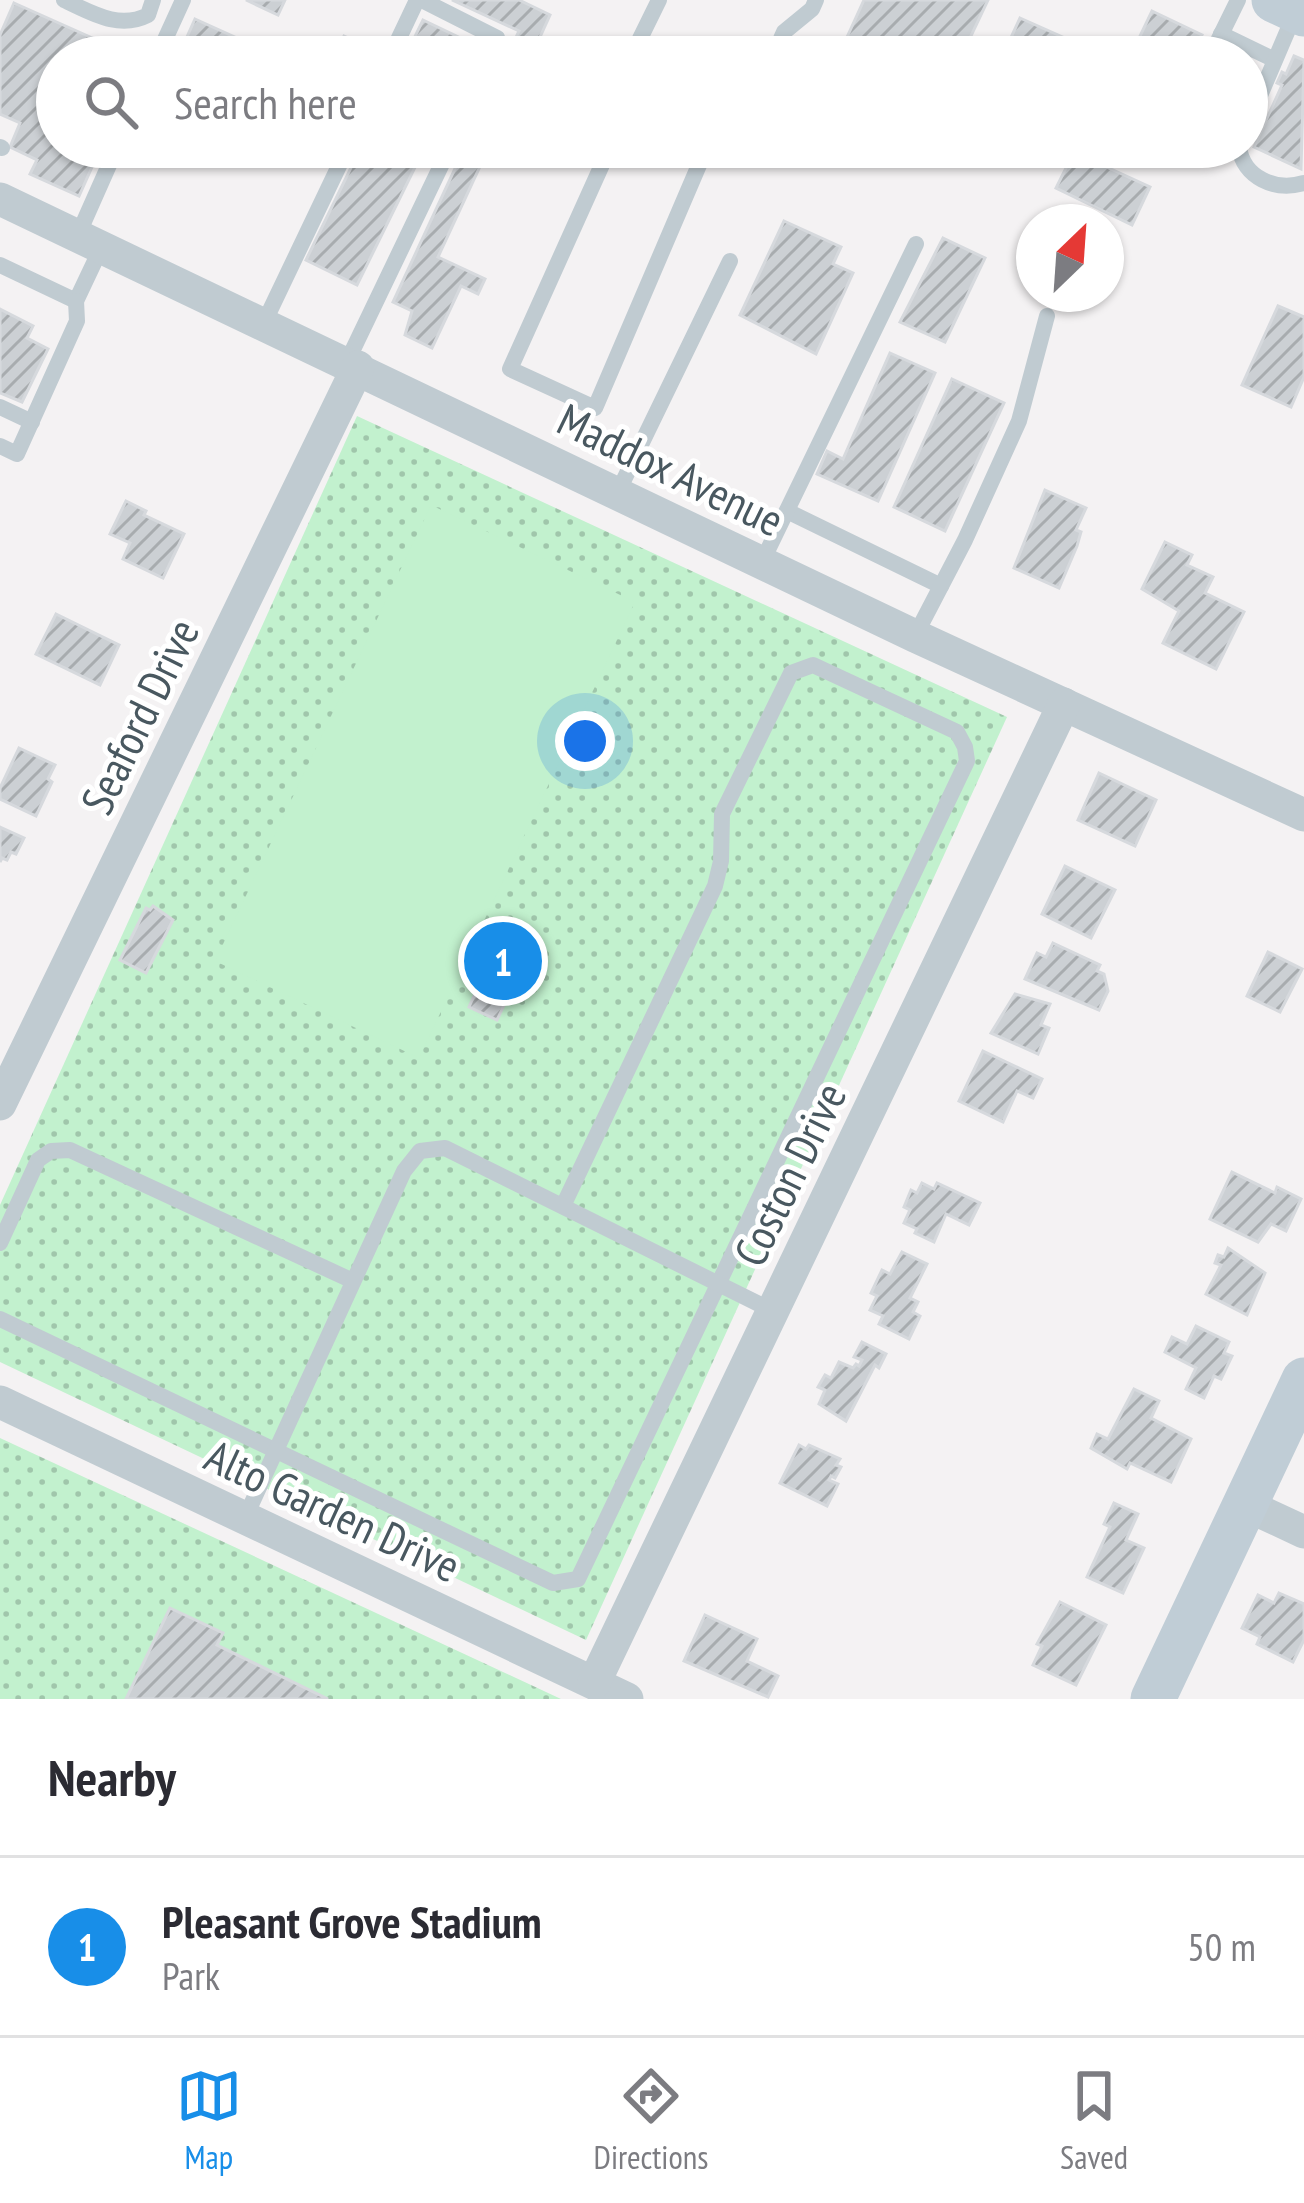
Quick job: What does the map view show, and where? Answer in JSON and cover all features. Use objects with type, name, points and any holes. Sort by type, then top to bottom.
[{"type":"street","name":"Maddox Avenue","points":[[0,199],[761,564],[1304,815]]},
{"type":"street","name":"Seaford Drive","points":[[0,1103],[352,365]]},
{"type":"street","name":"Coston Drive","points":[[594,1683],[1064,704]]},
{"type":"street","points":[[1154,1699],[1304,1380]]},
{"type":"street","name":"Alto Garden Drive","points":[[0,1402],[627,1699]]},
{"type":"street","points":[[1246,1505],[1304,1532]]},
{"type":"lane","points":[[64,0],[104,18],[132,23],[148,15],[153,0]]},
{"type":"lane","points":[[167,36],[183,0]]},
{"type":"lane","points":[[401,36],[419,0],[493,36]]},
{"type":"lane","points":[[641,36],[659,0]]},
{"type":"lane","points":[[782,36],[816,0]]},
{"type":"lane","points":[[1225,36],[1221,34],[1238,0]]},
{"type":"lane","points":[[1268,72],[1292,8]]},
{"type":"lane","points":[[1268,57],[1273,59]]},
{"type":"lane","points":[[0,446],[17,454],[77,321],[76,301],[111,168]]},
{"type":"lane","points":[[264,323],[337,168]]},
{"type":"lane","points":[[352,365],[441,168]]},
{"type":"lane","points":[[601,168],[510,369],[595,408],[699,168]]},
{"type":"lane","points":[[1245,168],[1258,179],[1292,187],[1304,184]]},
{"type":"lane","points":[[761,564],[916,244]]},
{"type":"lane","points":[[617,494],[730,261]]},
{"type":"lane","points":[[0,265],[76,301]]},
{"type":"lane","points":[[915,636],[1018,421],[1047,316]]},
{"type":"lane","points":[[0,407],[32,422]]},
{"type":"lane","points":[[787,512],[941,586]]},
{"type":"lane","points":[[0,1319],[554,1582],[578,1579],[967,761],[956,732],[813,665],[791,673],[722,814],[715,886],[563,1206]]},
{"type":"lane","points":[[245,1518],[404,1171],[420,1151],[445,1148],[773,1310]]},
{"type":"lane","points":[[0,1243],[38,1160],[51,1150],[70,1150],[353,1281]]},
{"type":"green space","points":[[357,416],[1007,717],[586,1640],[0,1362],[0,1205]]},
{"type":"green space","points":[[431,505],[635,602],[419,1058],[215,961]]},
{"type":"green space","points":[[0,1438],[561,1699],[0,1699]]},
{"type":"building","points":[[246,0],[285,0],[278,15]]},
{"type":"building","points":[[452,0],[519,0],[550,15],[540,36],[517,36],[519,31]]},
{"type":"building","points":[[864,0],[988,0],[971,36],[848,36]]},
{"type":"building","points":[[14,3],[88,36],[36,36],[36,160],[10,147],[20,123],[0,114],[0,35]]},
{"type":"building","points":[[1152,11],[1202,35],[1202,36],[1140,36]]},
{"type":"building","points":[[1020,18],[1060,36],[1012,36]]},
{"type":"building","points":[[195,19],[232,36],[187,36]]},
{"type":"building","points":[[423,20],[456,36],[415,36]]},
{"type":"building","points":[[1294,56],[1304,60],[1301,169],[1268,154],[1268,116],[1282,85],[1277,83],[1282,72],[1286,74]]},
{"type":"building","points":[[36,162],[36,168],[92,168],[79,196],[30,174]]},
{"type":"building","points":[[351,168],[415,168],[357,285],[306,260]]},
{"type":"building","points":[[455,168],[479,168],[438,257],[485,279],[478,294],[461,286],[432,348],[405,335],[412,311],[393,302]]},
{"type":"building","points":[[1066,168],[1109,168],[1150,187],[1132,225],[1124,221],[1124,204],[1089,204],[1056,188]]},
{"type":"building","points":[[784,221],[841,247],[833,264],[853,273],[816,354],[740,315]]},
{"type":"building","points":[[943,238],[985,258],[945,342],[900,322]]},
{"type":"building","points":[[1278,306],[1304,317],[1304,377],[1291,407],[1242,385]]},
{"type":"building","points":[[0,309],[33,326],[27,338],[48,349],[22,402],[0,393]]},
{"type":"building","points":[[890,353],[935,373],[878,501],[817,474],[827,451],[843,459]]},
{"type":"building","points":[[952,379],[1004,403],[945,531],[894,507]]},
{"type":"building","points":[[1045,490],[1086,508],[1076,530],[1081,532],[1077,546],[1059,588],[1014,568]]},
{"type":"building","points":[[126,501],[184,534],[163,578],[123,559],[130,543],[110,534]]},
{"type":"building","points":[[1165,542],[1192,555],[1187,565],[1213,577],[1205,593],[1244,612],[1216,669],[1163,643],[1179,611],[1142,589]]},
{"type":"building","points":[[56,614],[119,645],[100,685],[36,654]]},
{"type":"building","points":[[19,748],[55,765],[36,816],[0,799],[0,788]]},
{"type":"building","points":[[1099,773],[1156,800],[1135,846],[1078,820]]},
{"type":"building","points":[[0,827],[24,838],[16,854],[11,852],[0,862]]},
{"type":"building","points":[[1065,866],[1115,890],[1091,938],[1042,914]]},
{"type":"building","points":[[153,906],[173,920],[146,973],[120,960],[146,908]]},
{"type":"building","points":[[499,941],[528,954],[497,1020],[469,1007]]},
{"type":"building","points":[[1053,943],[1100,965],[1097,971],[1104,974],[1108,991],[1099,1010],[1025,979],[1037,953],[1046,957]]},
{"type":"building","points":[[1268,952],[1302,969],[1280,1012],[1247,996]]},
{"type":"building","points":[[1015,994],[1050,1004],[1041,1025],[1049,1028],[1038,1054],[991,1033]]},
{"type":"building","points":[[983,1051],[1042,1079],[1033,1098],[1017,1091],[1003,1122],[959,1101]]},
{"type":"building","points":[[1232,1172],[1275,1193],[1277,1187],[1301,1199],[1286,1231],[1271,1224],[1258,1242],[1210,1219]]},
{"type":"building","points":[[922,1183],[934,1189],[937,1183],[980,1203],[969,1225],[946,1214],[934,1242],[915,1233],[917,1229],[904,1223],[910,1210],[904,1207],[911,1190],[917,1193]]},
{"type":"building","points":[[1228,1248],[1265,1273],[1247,1315],[1206,1294],[1221,1265],[1215,1263],[1218,1255],[1224,1257]]},
{"type":"building","points":[[902,1252],[927,1264],[910,1298],[918,1302],[913,1312],[920,1316],[909,1339],[879,1324],[883,1316],[870,1310],[877,1296],[871,1293],[882,1270],[890,1274]]},
{"type":"building","points":[[1196,1326],[1229,1342],[1224,1353],[1232,1356],[1221,1379],[1214,1376],[1204,1398],[1186,1389],[1196,1368],[1165,1352],[1172,1337],[1187,1344]]},
{"type":"building","points":[[862,1342],[886,1354],[879,1368],[875,1365],[846,1421],[819,1404],[825,1390],[818,1387],[825,1375],[831,1378],[839,1362],[859,1366],[862,1360],[854,1357]]},
{"type":"building","points":[[1134,1389],[1159,1401],[1151,1418],[1191,1439],[1171,1482],[1130,1463],[1127,1469],[1091,1448],[1097,1434],[1108,1439]]},
{"type":"building","points":[[799,1445],[840,1459],[836,1465],[841,1467],[829,1480],[838,1484],[827,1506],[780,1483]]},
{"type":"building","points":[[1114,1503],[1138,1514],[1126,1540],[1144,1548],[1123,1593],[1087,1577],[1110,1527],[1104,1524]]},
{"type":"building","points":[[1279,1593],[1304,1604],[1304,1640],[1293,1662],[1257,1644],[1260,1637],[1242,1628],[1258,1595],[1274,1603]]},
{"type":"building","points":[[1060,1602],[1106,1625],[1076,1685],[1033,1665],[1042,1646],[1037,1644]]},
{"type":"building","points":[[170,1608],[223,1633],[217,1645],[328,1699],[126,1699]]},
{"type":"building","points":[[705,1615],[757,1639],[747,1661],[778,1676],[768,1697],[684,1661]]},
{"type":"place","name":"Pleasant Grove Stadium","points":[[503,961]]}]
